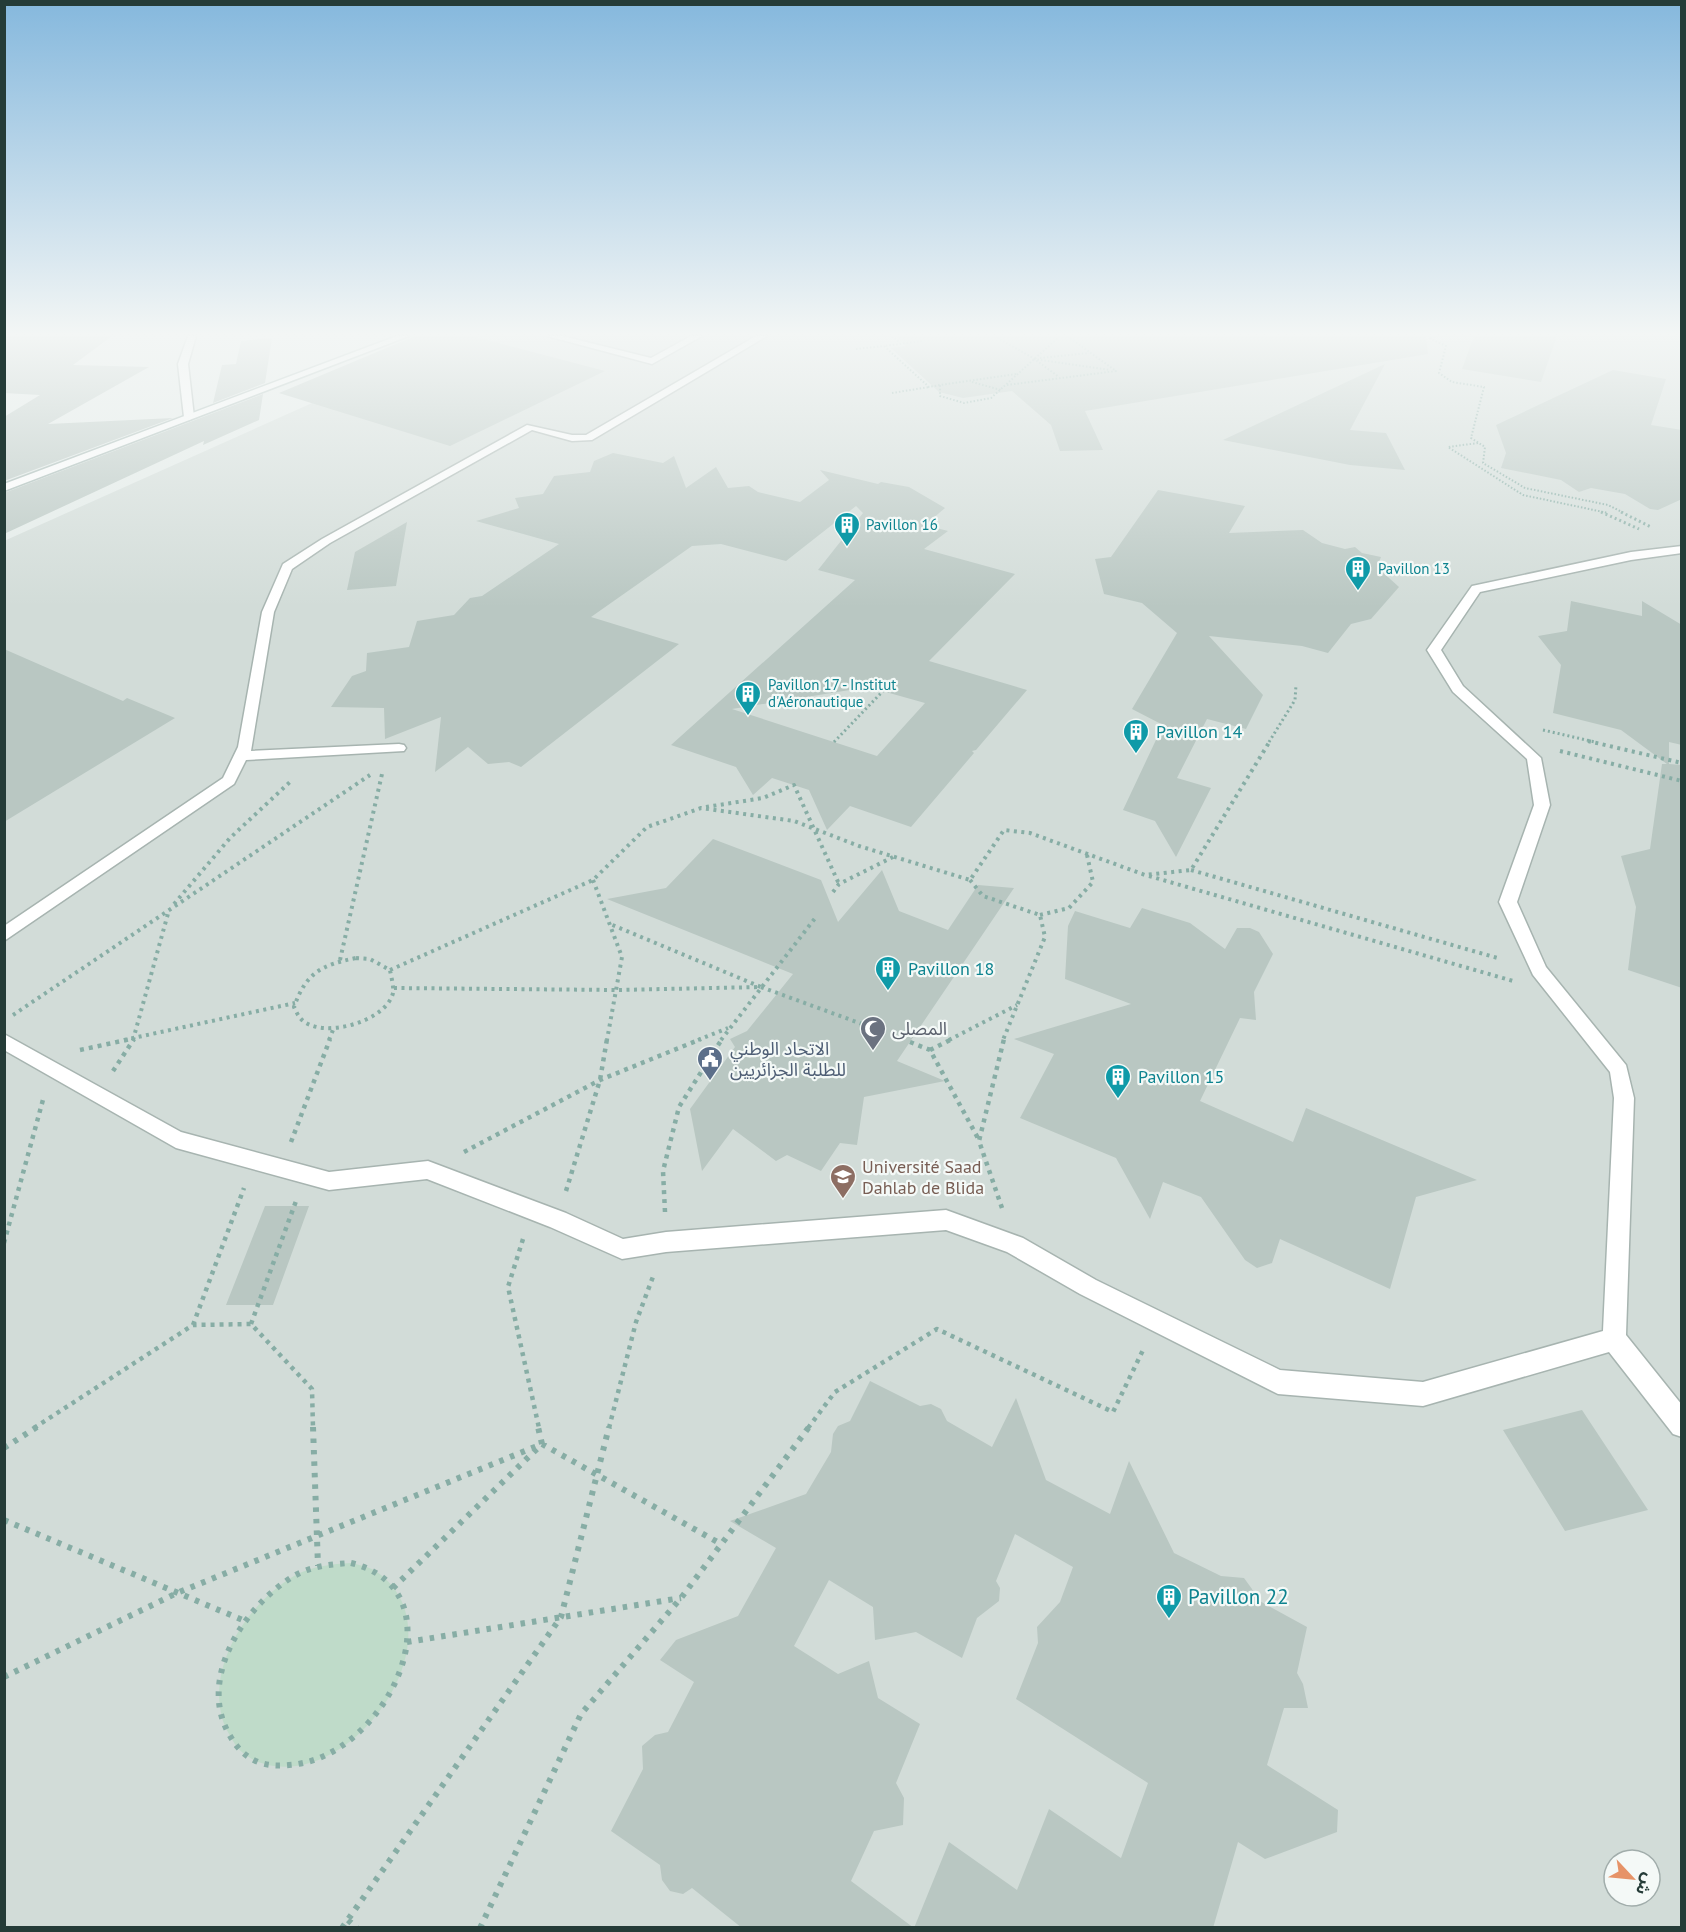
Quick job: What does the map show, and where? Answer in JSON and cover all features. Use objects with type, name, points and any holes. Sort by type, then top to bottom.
[{"type":"street","points":[[4,488],[165,426]]},
{"type":"street","points":[[4,935],[229,781],[245,747],[268,612],[287,567],[326,541],[531,427],[572,438],[588,438],[608,426]]},
{"type":"street","points":[[1679,550],[1631,556],[1476,589],[1434,650],[1458,689],[1534,758],[1542,805],[1508,902],[1539,970],[1619,1070],[1624,1098],[1614,1339],[1682,1425]]},
{"type":"street","points":[[240,756],[399,748]]},
{"type":"street","points":[[4,1041],[176,1139],[329,1181],[428,1170],[558,1220],[622,1249],[666,1242],[946,1220],[1015,1245],[1088,1287],[1278,1382],[1423,1394],[1614,1339]]},
{"type":"path","points":[[1474,426],[1471,438],[1485,447],[1483,463],[1525,488],[1608,505],[1660,531]]},
{"type":"path","points":[[1479,443],[1448,447],[1523,495],[1608,513],[1679,550]]},
{"type":"path","points":[[1191,870],[1295,700],[1296,685]]},
{"type":"path","points":[[834,742],[883,691]]},
{"type":"path","points":[[1490,717],[1682,763]]},
{"type":"path","points":[[1515,740],[1682,781]]},
{"type":"path","points":[[98,1095],[135,1038],[170,909],[230,838],[291,782],[289,775],[303,754]]},
{"type":"path","points":[[4,1020],[384,765],[340,960]]},
{"type":"path","points":[[390,970],[592,880],[647,827],[701,808],[763,798],[794,785],[839,884]]},
{"type":"path","points":[[701,808],[794,820],[894,857],[970,880],[983,896],[1040,915],[1069,908],[1093,882],[1088,855]]},
{"type":"path","points":[[970,880],[1004,831],[1030,833],[1145,875],[1557,994]]},
{"type":"path","points":[[833,892],[839,884],[894,857]]},
{"type":"path","points":[[1145,875],[1191,870],[1539,970]]},
{"type":"path","points":[[558,1220],[600,1080],[622,957],[592,880]]},
{"type":"path","points":[[979,1141],[1000,1048],[1045,937],[1040,915]]},
{"type":"path","points":[[342,1928],[561,1617],[599,1476],[636,1322],[666,1242],[663,1171],[679,1107],[729,1028],[816,916]]},
{"type":"path","points":[[609,924],[760,987],[862,1024]]},
{"type":"path","points":[[370,959],[390,970],[394,988],[390,1000],[380,1011],[350,1027],[333,1030],[317,1029],[304,1023],[297,1014],[295,1004],[297,993],[309,978],[327,966],[340,960],[370,959]]},
{"type":"path","points":[[394,988],[616,990],[760,987]]},
{"type":"path","points":[[4,1243],[45,1064],[135,1038],[295,1004]]},
{"type":"path","points":[[930,1050],[1018,1005]]},
{"type":"path","points":[[428,1170],[600,1080],[729,1028]]},
{"type":"path","points":[[282,1168],[333,1030]]},
{"type":"path","points":[[910,1042],[930,1050],[979,1141],[1015,1245]]},
{"type":"path","points":[[193,1325],[254,1160]]},
{"type":"path","points":[[251,1324],[305,1174]]},
{"type":"path","points":[[533,1210],[508,1287],[542,1444],[721,1544]]},
{"type":"path","points":[[480,1928],[581,1714],[681,1598],[835,1392],[937,1329],[1113,1412],[1158,1321]]},
{"type":"path","points":[[4,1448],[193,1325],[251,1324],[312,1389],[318,1566]]},
{"type":"path","points":[[4,1677],[177,1593],[542,1444]]},
{"type":"path","points":[[393,1588],[542,1444]]},
{"type":"path","points":[[4,1520],[245,1621]]},
{"type":"path","points":[[351,1563],[375,1571],[393,1588],[405,1612],[407,1642],[400,1674],[383,1709],[357,1738],[325,1759],[291,1769],[261,1765],[237,1748],[223,1721],[220,1688],[228,1652],[245,1621],[268,1595],[295,1575],[318,1566],[351,1563]]},
{"type":"path","points":[[407,1642],[681,1598]]},
{"type":"path","points":[[348,1920],[357,1928]]},
{"type":"shaded area","name":"Université Saad Dahlab de Blida","points":[[261,426],[1681,426],[1681,1927],[5,1927],[4,541]]},
{"type":"green space","points":[[351,1563],[377,1572],[400,1598],[408,1629],[404,1663],[390,1696],[367,1726],[339,1749],[307,1764],[274,1766],[251,1758],[236,1746],[223,1721],[219,1700],[220,1679],[235,1638],[261,1602],[294,1576],[315,1568]]},
{"type":"building","points":[[4,426],[151,426],[4,481]]},
{"type":"building","points":[[179,426],[245,426],[203,445],[204,441],[4,534],[4,493]]},
{"type":"building","points":[[386,426],[491,426],[450,446]]},
{"type":"building","points":[[1051,426],[1092,426],[1103,450],[1060,451]]},
{"type":"building","points":[[1253,426],[1352,426],[1350,430],[1386,433],[1405,470],[1350,465],[1223,440]]},
{"type":"building","points":[[1496,426],[1658,426],[1682,430],[1682,499],[1658,510],[1650,509],[1625,494],[1591,488],[1579,492],[1561,480],[1501,468],[1506,453]]},
{"type":"building","points":[[613,453],[663,463],[674,456],[686,488],[716,467],[728,488],[749,486],[758,492],[800,502],[829,480],[820,470],[878,484],[881,482],[909,487],[945,508],[925,525],[948,531],[924,549],[1015,574],[929,661],[1027,690],[976,750],[972,751],[974,753],[911,827],[850,806],[827,830],[809,790],[772,778],[753,795],[736,767],[671,745],[855,580],[818,570],[863,513],[856,506],[786,561],[721,544],[692,546],[591,617],[679,644],[521,767],[509,762],[488,764],[468,747],[435,772],[441,717],[385,739],[384,708],[331,707],[352,676],[366,671],[367,653],[409,647],[417,621],[454,615],[470,598],[482,596],[559,544],[476,521],[519,508],[515,498],[543,494],[554,476],[590,472],[594,461]],"holes":[[[868,687],[925,703],[877,756],[732,709]]]},
{"type":"building","points":[[1158,490],[1245,506],[1229,533],[1303,530],[1322,543],[1345,549],[1355,547],[1362,553],[1381,557],[1377,567],[1399,587],[1371,619],[1351,624],[1328,653],[1302,646],[1209,636],[1263,695],[1246,729],[1207,719],[1177,778],[1211,788],[1176,857],[1155,821],[1123,810],[1163,725],[1132,709],[1177,633],[1142,603],[1104,594],[1095,559],[1111,557]]},
{"type":"building","points":[[407,522],[396,586],[347,590],[355,552]]},
{"type":"building","points":[[1571,601],[1642,616],[1642,601],[1682,625],[1682,745],[1669,742],[1669,764],[1682,765],[1682,988],[1628,970],[1636,907],[1621,856],[1650,849],[1662,764],[1667,764],[1621,730],[1553,713],[1561,665],[1538,636],[1567,631]]},
{"type":"building","points":[[4,649],[123,701],[127,698],[175,718],[4,822]]},
{"type":"building","name":"Pavillon 18","points":[[713,839],[821,880],[838,922],[882,870],[899,911],[948,930],[978,885],[1014,888],[897,1061],[945,1081],[864,1097],[857,1145],[840,1143],[821,1171],[787,1155],[776,1161],[733,1129],[702,1171],[690,1109],[735,1047],[730,1039],[747,1031],[793,974],[607,899],[666,888]]},
{"type":"building","name":"Pavillon 15","points":[[1142,908],[1190,923],[1225,949],[1237,928],[1250,928],[1259,932],[1273,954],[1254,992],[1256,1020],[1240,1018],[1200,1101],[1293,1142],[1306,1108],[1477,1180],[1416,1197],[1390,1289],[1280,1239],[1272,1263],[1257,1268],[1245,1260],[1201,1197],[1163,1182],[1150,1219],[1116,1158],[1020,1118],[1054,1054],[1014,1039],[1131,1004],[1065,979],[1068,926],[1075,911],[1130,928]]},
{"type":"building","points":[[265,1206],[309,1206],[273,1305],[226,1305]]},
{"type":"building","points":[[870,1381],[920,1406],[931,1404],[941,1409],[947,1421],[992,1447],[1016,1398],[1046,1480],[1110,1514],[1129,1461],[1174,1553],[1221,1576],[1244,1578],[1256,1599],[1307,1627],[1297,1673],[1303,1684],[1308,1708],[1284,1708],[1267,1765],[1338,1810],[1337,1832],[1265,1859],[1238,1842],[1213,1928],[914,1928],[742,1928],[692,1888],[683,1894],[670,1891],[662,1880],[660,1865],[611,1831],[643,1769],[642,1746],[655,1735],[668,1732],[694,1682],[660,1660],[676,1640],[738,1616],[776,1548],[730,1521],[806,1494],[831,1452],[833,1434],[838,1426],[850,1421]],"holes":[[[1015,1534],[1073,1567],[1060,1602],[1037,1627],[1038,1643],[1016,1699],[1148,1783],[1121,1858],[1049,1809],[1017,1890],[949,1842],[914,1928],[851,1881],[874,1831],[903,1825],[904,1798],[896,1783],[920,1724],[878,1698],[869,1661],[838,1674],[794,1646],[829,1580],[873,1607],[875,1640],[916,1632],[962,1658],[977,1618],[999,1601],[1000,1588],[996,1581]]]},
{"type":"building","points":[[1582,1410],[1648,1510],[1565,1531],[1503,1430]]},
{"type":"place","name":"Pavillon 16","points":[[847,548]]},
{"type":"place","name":"Pavillon 13","points":[[1358,592]]},
{"type":"place","name":"Pavillon 17 - Institut d'Aéronautique","points":[[748,717]]},
{"type":"place","name":"Pavillon 14","points":[[1136,755]]},
{"type":"place","name":"Pavillon 18","points":[[888,992]]},
{"type":"place","name":"المصلى","points":[[873,1052]]},
{"type":"place","name":"الاتحاد الوطني للطلبة الجزائريين","points":[[710,1082]]},
{"type":"place","name":"Pavillon 15","points":[[1118,1100]]},
{"type":"place","name":"Université Saad Dahlab de Blida","points":[[843,1200]]},
{"type":"place","name":"Pavillon 22","points":[[1169,1620]]}]
